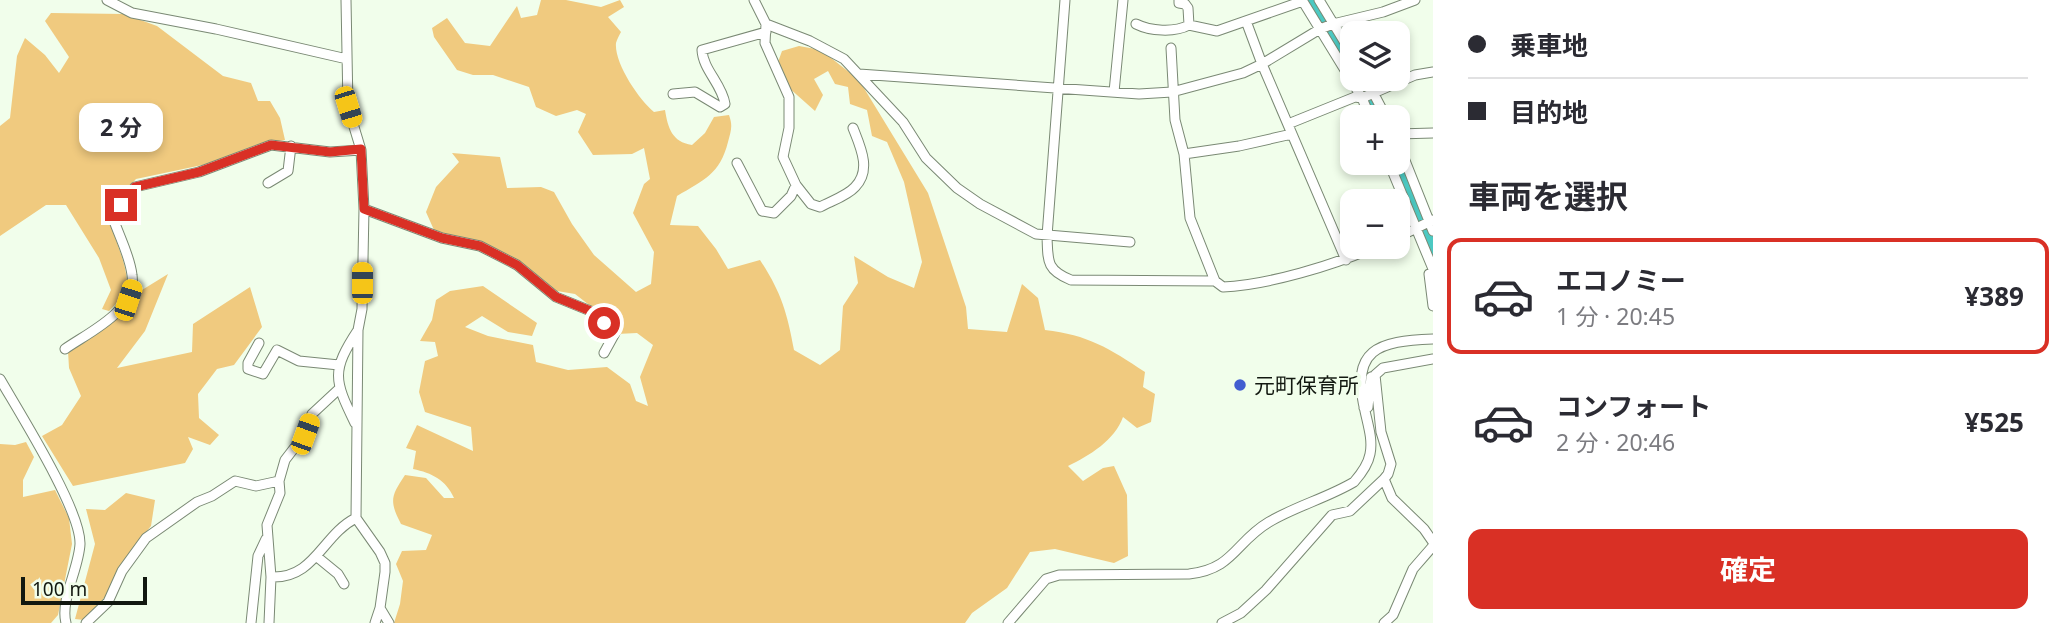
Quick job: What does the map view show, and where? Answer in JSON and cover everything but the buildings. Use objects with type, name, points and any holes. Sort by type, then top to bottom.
[{"type":"street","points":[[107,0],[132,13],[347,59]]},
{"type":"street","points":[[346,0],[348,107],[361,149],[364,209],[362,309],[358,330],[356,519],[385,563],[380,608],[375,623]]},
{"type":"street","points":[[754,0],[766,28],[765,43],[789,97],[789,128],[783,157],[796,185],[811,204],[820,207],[855,188],[865,156],[853,128]]},
{"type":"street","points":[[1065,0],[1047,236],[1048,263],[1057,275],[1071,280],[1215,281]]},
{"type":"street","points":[[1114,92],[1123,0]]},
{"type":"street","points":[[1179,0],[1179,3],[1188,8],[1189,26]]},
{"type":"street","points":[[1136,24],[1144,28],[1182,29],[1189,26],[1217,31],[1303,0],[1365,105]]},
{"type":"street","points":[[1319,0],[1340,35]]},
{"type":"street","points":[[859,74],[1114,92],[1172,92],[1243,73],[1320,29],[1383,12],[1415,0]]},
{"type":"street","points":[[1171,48],[1175,120],[1184,154],[1190,218],[1215,281],[1223,287],[1242,286],[1346,260],[1246,21]]},
{"type":"street","points":[[673,94],[695,92],[720,107],[725,104],[723,93],[703,58],[702,50],[766,28],[821,47],[844,59],[904,122],[926,158],[957,188],[1006,220],[1036,234],[1047,236],[1130,242]]},
{"type":"street","points":[[1288,124],[1355,97],[1362,98],[1415,75],[1433,72]]},
{"type":"street","points":[[1374,92],[1380,105]]},
{"type":"street","points":[[1410,134],[1433,133]]},
{"type":"street","points":[[1184,154],[1239,146],[1292,134]]},
{"type":"street","points":[[65,349],[109,318],[128,300],[133,284],[132,272],[113,218],[135,187],[199,172],[271,145],[330,152],[361,149]]},
{"type":"street","points":[[268,183],[288,171],[291,146]]},
{"type":"street","points":[[737,163],[762,211],[774,213],[791,195],[796,185]]},
{"type":"street","points":[[1410,173],[1432,225],[1410,231]]},
{"type":"street","points":[[1394,175],[1433,271],[1429,274],[1433,306]]},
{"type":"street","points":[[364,209],[442,238],[480,246],[517,265],[556,297],[593,312],[615,333],[604,353]]},
{"type":"street","points":[[356,425],[340,388],[339,365],[342,355],[358,330]]},
{"type":"street","points":[[1008,623],[1046,579],[1059,575],[1208,572],[1222,564],[1269,521],[1354,482],[1370,457],[1371,440],[1359,380],[1364,363],[1373,352],[1397,341],[1433,339]]},
{"type":"street","points":[[259,343],[247,369],[263,374],[277,350],[299,361],[339,365]]},
{"type":"street","points":[[1364,408],[1368,407],[1371,377],[1382,368],[1433,359]]},
{"type":"street","points":[[1222,623],[1241,612],[1266,590],[1332,515],[1350,511],[1388,474],[1391,464],[1381,432],[1375,375]]},
{"type":"street","points":[[0,379],[52,471],[78,527],[80,543],[65,617],[54,623]]},
{"type":"street","points":[[269,623],[271,577],[267,525],[280,493],[279,481],[285,460],[305,434],[312,414],[340,388]]},
{"type":"street","points":[[1384,479],[1392,498],[1424,529],[1433,544],[1413,569],[1393,615],[1384,623]]},
{"type":"street","points":[[86,623],[108,602],[122,571],[146,538],[197,502],[235,481],[256,486],[279,481]]},
{"type":"street","points":[[271,577],[283,578],[301,572],[345,524],[356,519]]},
{"type":"street","points":[[251,623],[258,555],[267,537]]},
{"type":"street","points":[[316,556],[338,574],[344,584]]},
{"type":"street","points":[[380,608],[389,623]]},
{"type":"shaded area","points":[[541,0],[566,0],[601,7],[620,0],[624,7],[608,17],[621,32],[616,43],[619,61],[635,90],[648,106],[654,112],[665,110],[672,133],[680,141],[692,145],[705,133],[714,117],[729,115],[731,132],[725,153],[710,175],[677,196],[670,225],[698,226],[728,269],[760,260],[782,303],[794,350],[820,365],[840,350],[843,306],[858,283],[854,256],[888,277],[914,288],[922,262],[904,182],[887,142],[872,136],[867,110],[850,104],[848,87],[835,84],[828,71],[814,79],[823,95],[815,111],[788,87],[778,62],[782,51],[799,46],[821,50],[859,80],[928,193],[966,307],[968,329],[1007,332],[1022,284],[1038,298],[1045,330],[1074,335],[1098,344],[1145,372],[1143,387],[1155,394],[1151,422],[1137,428],[1123,417],[1108,440],[1068,466],[1083,481],[1103,468],[1114,466],[1127,495],[1128,556],[1114,563],[1055,549],[1030,552],[1007,588],[972,613],[965,623],[394,623],[403,581],[396,564],[402,551],[426,550],[432,535],[401,524],[393,504],[397,488],[405,475],[426,478],[444,498],[454,498],[438,478],[413,469],[416,451],[406,448],[417,425],[473,451],[471,427],[425,412],[419,392],[425,361],[438,356],[435,342],[420,341],[432,320],[436,300],[450,291],[483,286],[537,323],[532,336],[508,332],[482,316],[465,327],[488,336],[533,345],[536,362],[568,370],[607,367],[630,384],[636,401],[648,406],[640,377],[653,345],[637,333],[617,334],[597,311],[575,294],[551,290],[484,243],[458,240],[434,230],[426,212],[436,187],[459,162],[452,153],[500,157],[507,188],[541,187],[554,192],[594,255],[636,292],[651,284],[654,252],[633,213],[644,184],[650,179],[644,148],[632,154],[593,155],[578,132],[586,114],[577,110],[556,116],[536,107],[529,87],[493,75],[473,75],[457,70],[434,37],[432,28],[447,18],[465,43],[490,46],[517,6],[521,18],[537,15]]},
{"type":"shaded area","points":[[51,13],[124,14],[157,26],[223,76],[251,83],[258,101],[270,101],[280,118],[285,140],[260,144],[207,164],[136,179],[109,209],[123,259],[127,292],[109,311],[102,309],[111,290],[99,258],[66,205],[46,205],[0,236],[0,126],[10,118],[17,56],[25,38],[45,55],[59,73],[69,57],[45,21]]},
{"type":"shaded area","points":[[168,274],[145,331],[117,368],[192,352],[193,324],[250,287],[262,327],[234,365],[217,369],[198,394],[199,418],[219,435],[210,445],[188,437],[193,449],[185,463],[73,486],[42,436],[62,425],[81,396],[69,368],[68,351],[125,311],[142,290]]},
{"type":"shaded area","points":[[26,442],[34,457],[23,480],[23,497],[55,490],[69,518],[72,544],[58,615],[51,623],[0,623],[0,444],[15,445]]},
{"type":"shaded area","points":[[126,493],[155,500],[151,526],[138,542],[105,597],[84,620],[75,619],[95,544],[86,509],[105,510]]},
{"type":"waterway","points":[[1308,0],[1340,53]]},
{"type":"waterway","points":[[1362,91],[1370,105]]},
{"type":"waterway","points":[[1401,175],[1433,250]]},
{"type":"place","name":"元町保育所","points":[[1240,385]]},
{"type":"route","points":[[121,205],[135,187],[199,172],[271,145],[330,152],[361,149],[364,209],[442,238],[480,246],[517,265],[556,297],[593,312],[604,323]]}]
